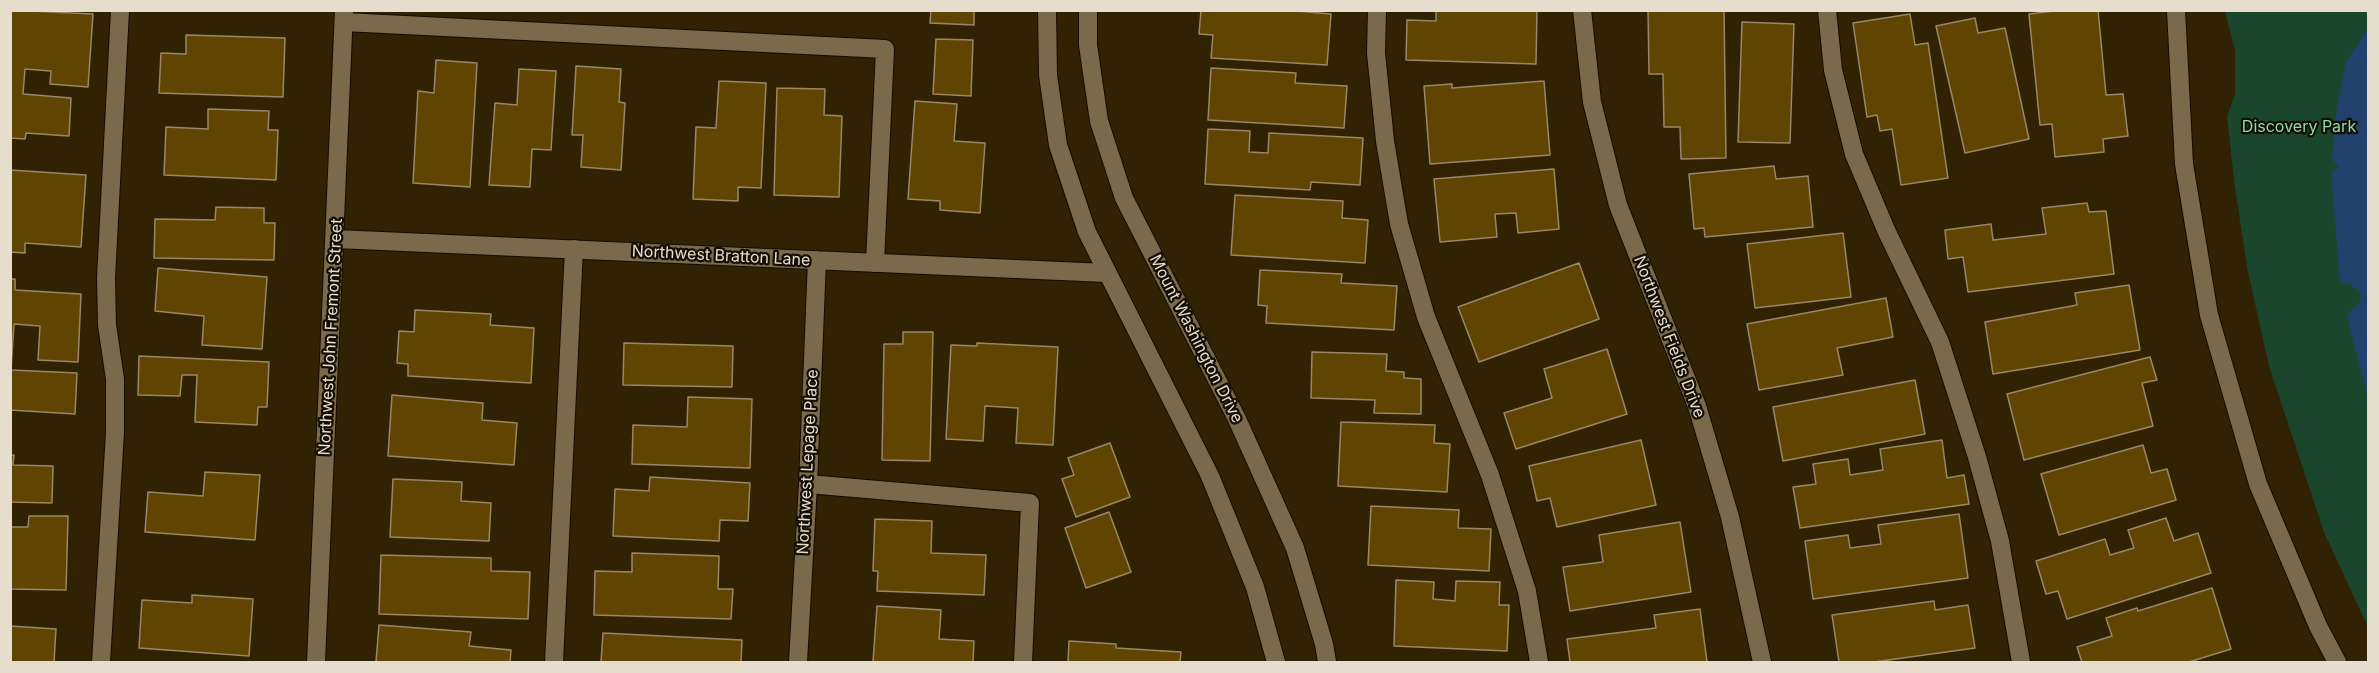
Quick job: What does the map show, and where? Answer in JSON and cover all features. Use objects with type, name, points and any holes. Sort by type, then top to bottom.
[{"type":"street","points":[[101,663],[115,432],[115,379],[107,325],[106,278],[120,10]]},
{"type":"street","points":[[1047,10],[1048,75],[1058,145],[1087,232],[1210,476],[1255,587],[1276,663]]},
{"type":"street","name":"Mount Washington Drive","points":[[1088,10],[1088,45],[1100,121],[1124,198],[1237,419],[1295,548],[1324,644],[1327,663]]},
{"type":"street","points":[[1377,10],[1376,53],[1384,141],[1399,224],[1426,317],[1490,475],[1527,591],[1539,663]]},
{"type":"street","name":"Northwest Fields Drive","points":[[1582,10],[1592,102],[1618,205],[1697,406],[1730,517],[1762,663]]},
{"type":"street","points":[[1827,10],[1833,70],[1854,154],[1886,230],[1940,342],[1977,458],[2000,541],[2021,663]]},
{"type":"street","points":[[2176,10],[2184,165],[2209,315],[2258,484],[2318,626],[2337,663]]},
{"type":"street","points":[[344,16],[885,49],[875,263]]},
{"type":"street","name":"Northwest John Fremont Street","points":[[316,663],[344,16]]},
{"type":"street","name":"Northwest Bratton Lane","points":[[336,239],[1106,273]]},
{"type":"street","points":[[554,663],[574,249]]},
{"type":"street","name":"Northwest Lepage Place","points":[[798,663],[817,260]]},
{"type":"street","points":[[808,484],[1030,503],[1023,663]]},
{"type":"green space","name":"Discovery Park","points":[[2225,11],[2368,11],[2368,627],[2324,532],[2269,366],[2248,272],[2235,188],[2227,117],[2235,94],[2235,50]]},
{"type":"water","points":[[2368,29],[2368,398],[2347,316],[2361,300],[2360,292],[2350,284],[2340,282],[2331,173],[2339,167],[2332,159],[2336,113],[2346,62]]},
{"type":"building","points":[[10,10],[93,14],[88,87],[50,84],[51,71],[25,69],[23,94],[71,98],[69,136],[26,133],[25,139],[10,138]]},
{"type":"building","points":[[931,10],[974,10],[974,25],[930,23]]},
{"type":"building","points":[[1201,10],[1285,10],[1331,14],[1327,65],[1211,58],[1213,35],[1199,34]]},
{"type":"building","points":[[1436,10],[1537,10],[1536,64],[1406,60],[1407,20],[1436,21]]},
{"type":"building","points":[[1648,10],[1724,10],[1726,158],[1681,159],[1680,127],[1664,127],[1663,74],[1649,74]]},
{"type":"building","points":[[2063,10],[2098,10],[2106,95],[2123,94],[2128,136],[2103,139],[2104,152],[2055,157],[2052,124],[2040,125],[2029,14]]},
{"type":"building","points":[[1910,14],[1915,45],[1928,43],[1948,178],[1901,185],[1892,129],[1880,131],[1877,115],[1867,117],[1853,23]]},
{"type":"building","points":[[1975,18],[1978,33],[2005,28],[2029,139],[1965,153],[1936,26]]},
{"type":"building","points":[[1742,22],[1794,24],[1790,143],[1738,142]]},
{"type":"building","points":[[186,35],[285,38],[283,97],[159,93],[161,53],[186,54]]},
{"type":"building","points":[[936,39],[973,40],[971,96],[933,94]]},
{"type":"building","points":[[436,60],[477,63],[470,187],[413,183],[418,91],[434,93]]},
{"type":"building","points":[[576,66],[621,69],[619,102],[625,103],[621,170],[581,167],[583,135],[572,135]]},
{"type":"building","points":[[1211,68],[1296,73],[1295,83],[1347,86],[1344,128],[1208,120]]},
{"type":"building","points":[[519,69],[556,71],[551,150],[532,149],[530,187],[489,185],[495,103],[517,105]]},
{"type":"building","points":[[719,81],[766,83],[761,188],[738,187],[738,201],[693,199],[696,127],[716,128]]},
{"type":"building","points":[[1544,81],[1550,155],[1430,164],[1424,86],[1452,84],[1452,88]]},
{"type":"building","points":[[777,88],[825,89],[824,115],[842,116],[839,197],[774,195]]},
{"type":"building","points":[[915,101],[957,104],[954,141],[985,143],[980,213],[940,210],[940,201],[908,199]]},
{"type":"building","points":[[208,109],[269,111],[268,130],[278,130],[276,180],[164,175],[166,127],[208,129]]},
{"type":"building","points":[[1208,129],[1250,131],[1249,152],[1268,153],[1269,133],[1363,138],[1360,185],[1311,182],[1310,190],[1205,184]]},
{"type":"building","points":[[1774,166],[1776,179],[1808,176],[1813,227],[1705,237],[1704,228],[1694,229],[1689,174]]},
{"type":"building","points":[[1554,169],[1559,229],[1518,233],[1516,213],[1495,214],[1497,237],[1440,242],[1434,179]]},
{"type":"building","points":[[10,170],[86,175],[81,247],[25,243],[25,253],[10,252]]},
{"type":"building","points":[[1235,195],[1343,201],[1342,218],[1368,220],[1365,263],[1231,255]]},
{"type":"building","points":[[2087,203],[2089,212],[2106,211],[2114,274],[1968,292],[1963,257],[1948,259],[1945,230],[1991,224],[1993,240],[2046,234],[2042,208]]},
{"type":"building","points":[[216,207],[264,208],[264,223],[275,223],[274,260],[154,258],[155,219],[215,220]]},
{"type":"building","points":[[1843,233],[1851,297],[1755,308],[1747,244]]},
{"type":"building","points":[[1579,263],[1599,319],[1479,362],[1458,307]]},
{"type":"building","points":[[158,268],[267,277],[262,349],[202,345],[204,316],[155,311]]},
{"type":"building","points":[[1260,270],[1342,274],[1341,283],[1397,286],[1394,330],[1266,323],[1267,306],[1258,305]]},
{"type":"building","points":[[10,279],[15,279],[15,290],[81,294],[78,362],[38,360],[40,326],[14,324],[11,370],[77,373],[75,414],[10,410]]},
{"type":"building","points":[[2129,285],[2140,350],[1993,374],[1985,322],[2077,305],[2075,293]]},
{"type":"building","points":[[1886,298],[1893,337],[1837,348],[1843,375],[1759,390],[1747,324]]},
{"type":"building","points":[[415,310],[491,314],[490,325],[534,328],[531,383],[408,376],[408,364],[397,363],[399,331],[414,332]]},
{"type":"building","points":[[903,332],[933,332],[930,461],[882,460],[884,344],[903,344]]},
{"type":"building","points":[[624,343],[733,346],[732,387],[623,385]]},
{"type":"building","points":[[977,343],[1058,347],[1053,445],[1016,443],[1018,408],[985,406],[983,441],[946,439],[951,345],[977,346]]},
{"type":"building","points":[[1607,349],[1627,414],[1516,449],[1504,413],[1552,398],[1544,369]]},
{"type":"building","points":[[1312,352],[1387,354],[1386,371],[1404,372],[1404,378],[1421,379],[1421,414],[1374,413],[1375,400],[1311,398]]},
{"type":"building","points":[[139,356],[269,362],[267,407],[258,407],[257,425],[195,422],[197,375],[182,375],[180,396],[138,395]]},
{"type":"building","points":[[2150,357],[2157,380],[2142,383],[2153,426],[2024,460],[2007,394]]},
{"type":"building","points":[[1915,380],[1925,434],[1783,461],[1773,407]]},
{"type":"building","points":[[392,395],[483,403],[482,420],[517,423],[514,465],[388,456]]},
{"type":"building","points":[[688,397],[752,399],[750,468],[632,464],[633,425],[687,427]]},
{"type":"building","points":[[1341,422],[1435,425],[1434,443],[1450,444],[1447,492],[1338,486]]},
{"type":"building","points":[[1641,440],[1656,505],[1557,527],[1550,498],[1537,501],[1529,466]]},
{"type":"building","points":[[1942,440],[1947,478],[1964,475],[1969,504],[1800,528],[1793,487],[1816,484],[1813,464],[1848,459],[1850,475],[1883,470],[1880,449]]},
{"type":"building","points":[[1110,443],[1130,497],[1076,517],[1062,479],[1074,475],[1068,458]]},
{"type":"building","points":[[2143,445],[2151,473],[2167,469],[2176,500],[2059,535],[2041,474]]},
{"type":"building","points":[[10,455],[14,455],[13,465],[53,466],[52,503],[10,502]]},
{"type":"building","points":[[205,472],[260,475],[255,540],[145,532],[148,492],[203,496]]},
{"type":"building","points":[[650,477],[750,483],[748,521],[720,520],[719,541],[613,536],[615,489],[649,491]]},
{"type":"building","points":[[393,479],[462,482],[461,501],[491,503],[489,541],[390,537]]},
{"type":"building","points":[[1371,506],[1459,510],[1458,528],[1491,529],[1489,571],[1368,565]]},
{"type":"building","points":[[1109,512],[1131,572],[1086,588],[1065,528]]},
{"type":"building","points":[[1959,514],[1968,578],[1813,599],[1805,541],[1848,535],[1850,548],[1881,544],[1878,525]]},
{"type":"building","points":[[29,516],[68,516],[66,590],[10,589],[10,527],[28,527]]},
{"type":"building","points":[[2166,518],[2174,541],[2198,533],[2211,573],[2067,619],[2058,591],[2046,594],[2036,561],[2105,539],[2110,555],[2134,548],[2128,530]]},
{"type":"building","points":[[875,519],[932,521],[931,553],[986,555],[984,595],[877,591],[878,571],[873,571]]},
{"type":"building","points":[[1680,522],[1691,592],[1570,611],[1563,567],[1603,562],[1599,535]]},
{"type":"building","points":[[632,553],[719,556],[718,589],[733,589],[731,619],[594,615],[595,571],[632,572]]},
{"type":"building","points":[[381,555],[491,558],[491,571],[530,572],[528,619],[379,614]]},
{"type":"building","points":[[1396,580],[1434,582],[1433,599],[1455,601],[1456,581],[1500,582],[1499,605],[1509,605],[1507,651],[1394,646]]},
{"type":"building","points":[[2212,588],[2231,649],[2189,662],[2082,662],[2077,647],[2112,636],[2106,618],[2137,608],[2138,611]]},
{"type":"building","points":[[192,595],[253,599],[249,656],[139,648],[142,600],[192,603]]},
{"type":"building","points":[[1934,601],[1935,610],[1968,605],[1975,648],[1874,662],[1839,662],[1832,615]]},
{"type":"building","points":[[877,606],[941,610],[939,639],[974,641],[973,662],[873,662]]},
{"type":"building","points":[[1700,609],[1707,662],[1570,662],[1567,639],[1656,628],[1654,615]]},
{"type":"building","points":[[379,625],[471,632],[469,646],[511,650],[510,662],[376,662]]},
{"type":"building","points":[[10,626],[56,629],[54,662],[10,662]]},
{"type":"building","points":[[603,633],[742,640],[741,662],[601,662]]},
{"type":"building","points":[[1069,641],[1116,644],[1116,648],[1181,652],[1180,662],[1068,662]]}]
